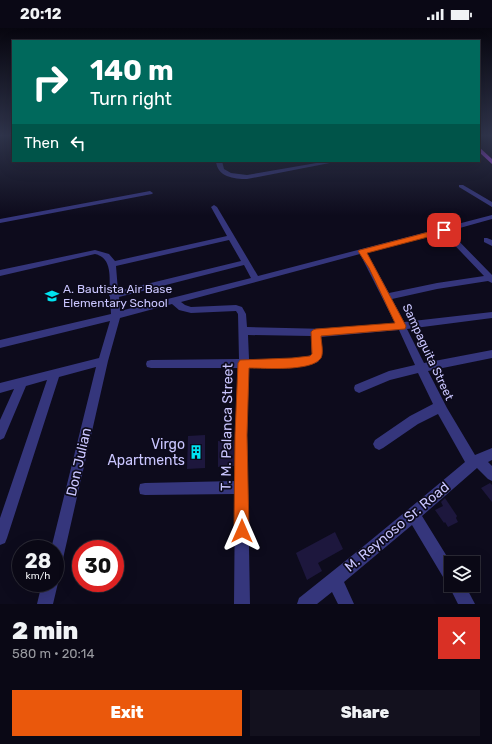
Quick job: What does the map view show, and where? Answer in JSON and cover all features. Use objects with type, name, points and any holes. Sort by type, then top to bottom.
[{"type":"street","points":[[219,162],[222,171],[235,176],[247,177],[331,162]]},
{"type":"street","points":[[461,186],[492,205]]},
{"type":"street","points":[[0,221],[150,192]]},
{"type":"street","points":[[214,207],[256,280]]},
{"type":"street","points":[[0,344],[256,280],[492,217]]},
{"type":"street","points":[[444,230],[492,278]]},
{"type":"street","points":[[112,264],[232,237]]},
{"type":"street","name":"Sampaguita Street","points":[[362,251],[402,326],[439,407],[476,462],[492,475]]},
{"type":"street","points":[[0,273],[95,252],[104,254],[110,257],[112,264],[113,295],[116,316]]},
{"type":"street","points":[[113,295],[246,262]]},
{"type":"street","points":[[387,297],[437,286],[492,278]]},
{"type":"street","name":"T. M. Palanca Street","points":[[174,301],[186,309],[239,309],[242,314],[244,363],[241,487],[242,604]]},
{"type":"street","points":[[243,331],[316,332],[402,326],[492,315]]},
{"type":"street","name":"Don Julian","points":[[60,540],[103,361],[116,316]]},
{"type":"street","points":[[151,364],[268,364],[307,361],[314,359],[317,355],[316,332]]},
{"type":"street","points":[[359,388],[389,376],[492,354]]},
{"type":"street","points":[[0,388],[103,361]]},
{"type":"street","points":[[0,538],[56,373]]},
{"type":"street","points":[[0,434],[22,382]]},
{"type":"street","points":[[379,444],[414,420],[439,407]]},
{"type":"street","name":"M. Reynoso Sr. Road","points":[[304,604],[414,515],[476,462],[492,454]]},
{"type":"street","points":[[145,489],[241,487]]},
{"type":"street","points":[[414,515],[444,565]]},
{"type":"street","points":[[334,579],[346,604]]},
{"type":"street","points":[[45,604],[48,592]]},
{"type":"street","points":[[460,592],[467,604]]},
{"type":"building","name":"Virgo Apartments","points":[[205,435],[205,468],[187,469],[188,436]]},
{"type":"building","points":[[234,440],[234,466],[218,467],[218,441]]},
{"type":"building","points":[[490,483],[492,485],[492,502],[481,488]]},
{"type":"building","points":[[445,498],[457,516],[456,518],[458,522],[448,527],[435,510],[443,506],[441,502]]},
{"type":"building","points":[[335,532],[343,549],[318,563],[322,571],[307,580],[296,553]]},
{"type":"place","name":"A. Bautista Air Base Elementary School","points":[[52,296]]},
{"type":"place","name":"Virgo Apartments","points":[[196,452]]},
{"type":"route","points":[[242,531],[241,435],[244,363],[292,363],[314,359],[317,355],[316,332],[328,333],[367,328],[402,326],[373,268],[362,251],[444,230]]}]
